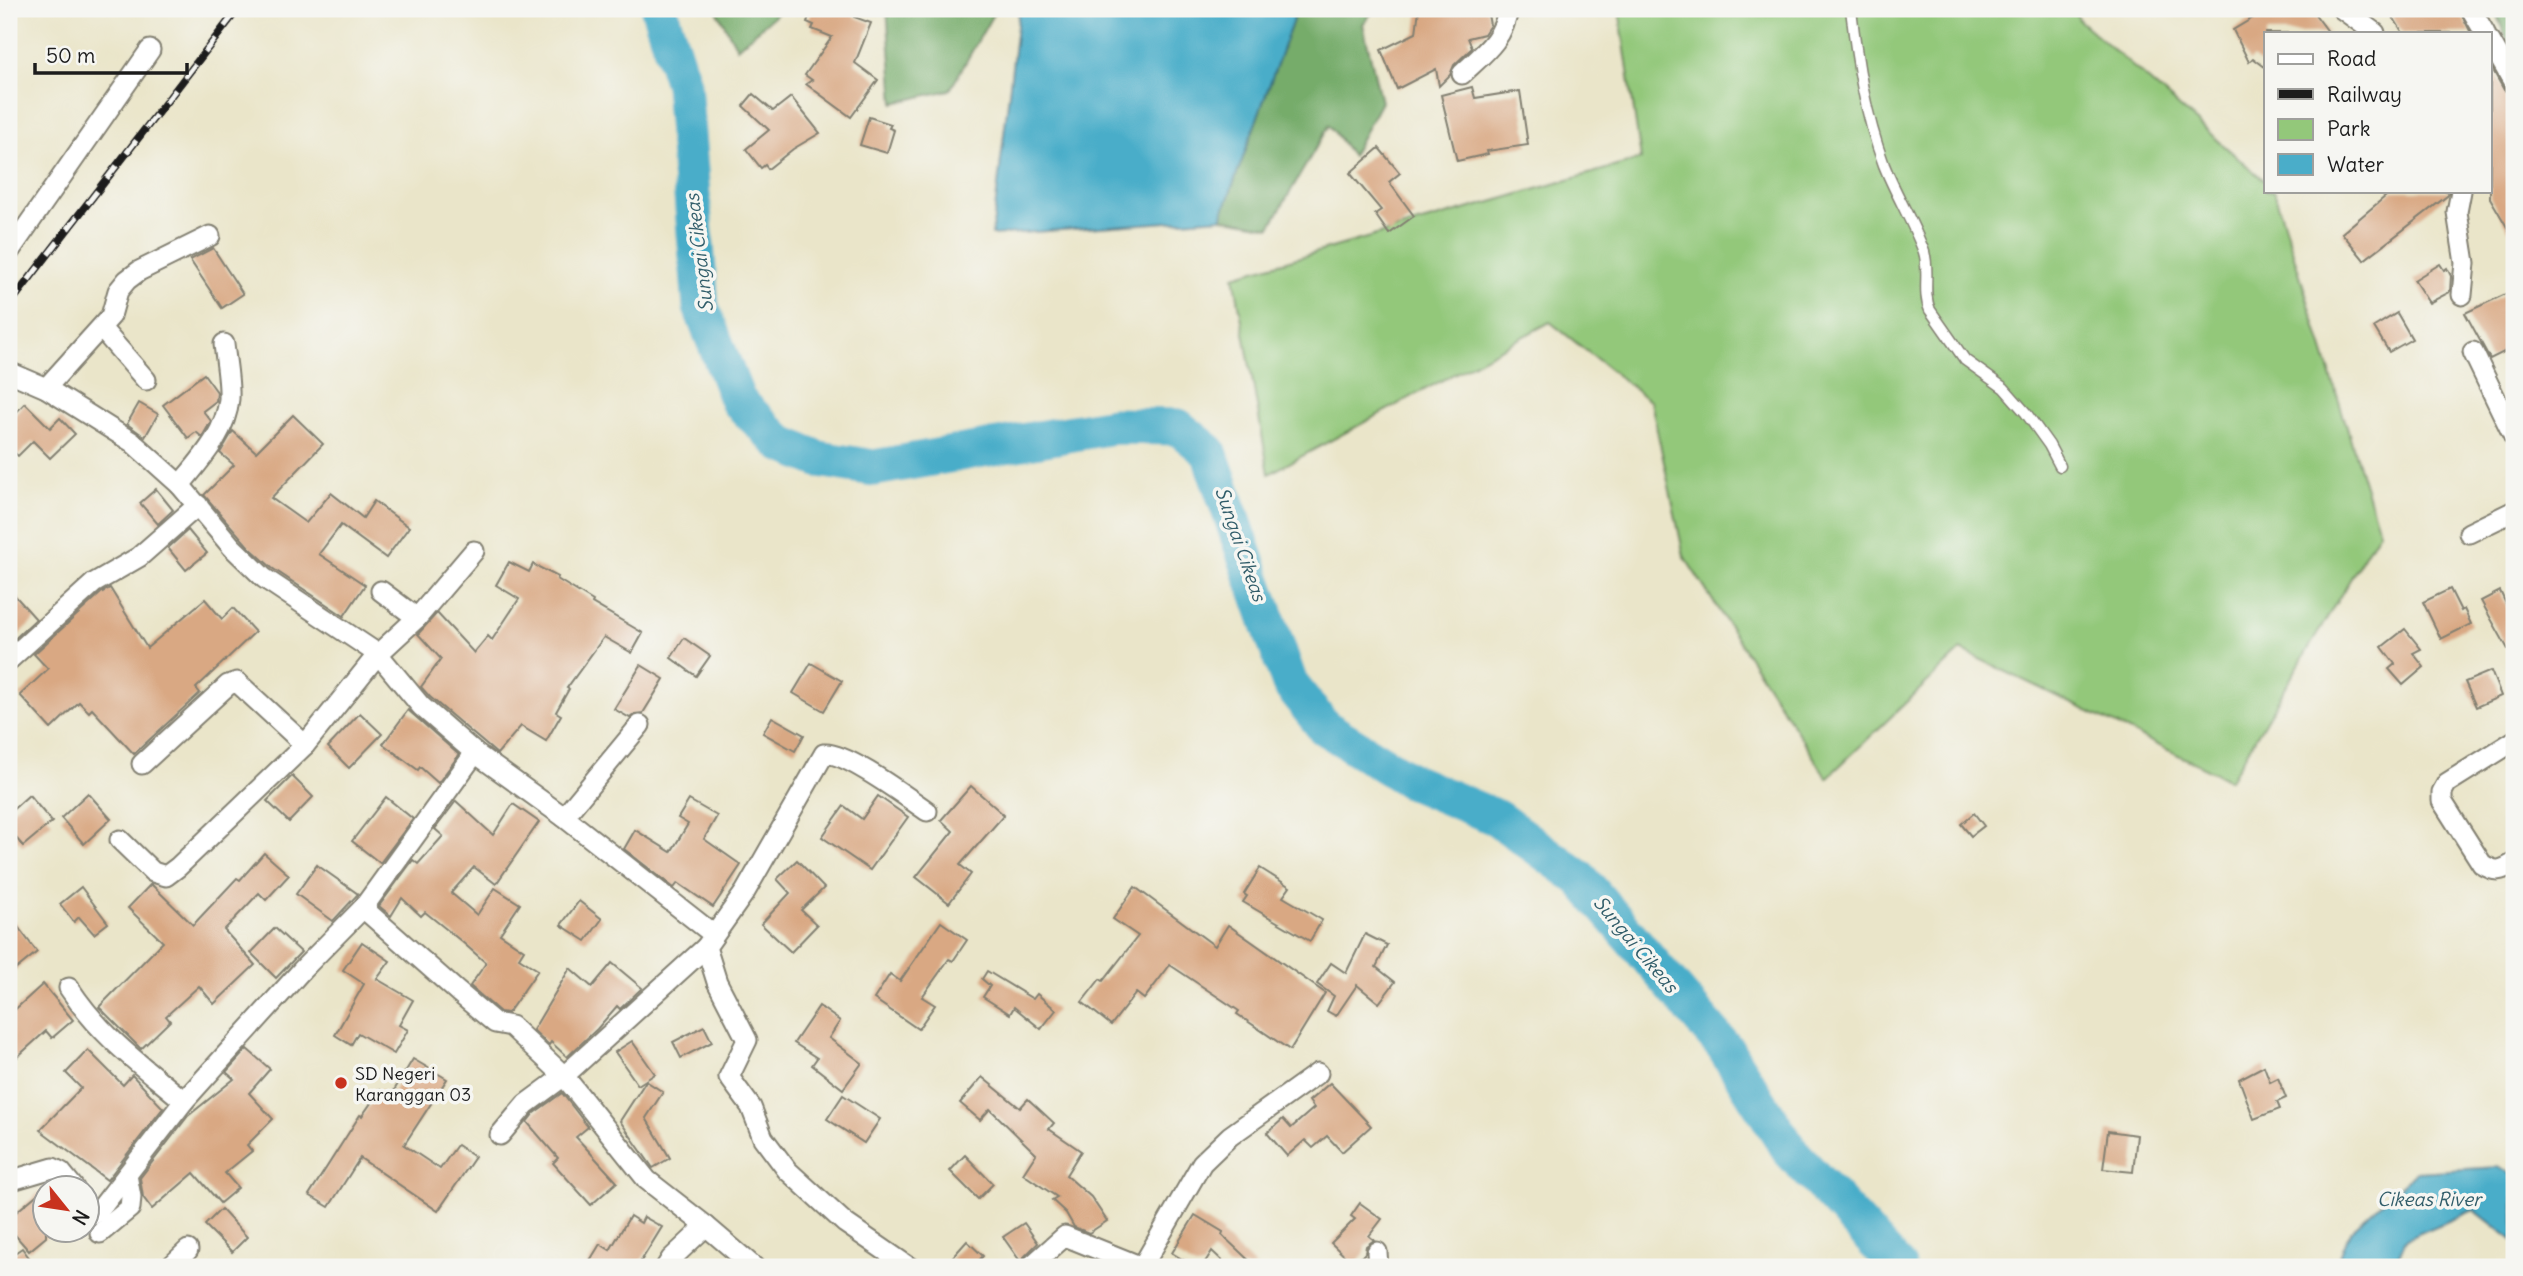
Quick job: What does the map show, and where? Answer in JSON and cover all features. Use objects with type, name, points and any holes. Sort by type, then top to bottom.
[{"type":"street","points":[[1462,74],[1497,40],[1507,19],[1508,9]]},
{"type":"street","points":[[2342,9],[2374,32]]},
{"type":"street","points":[[2471,9],[2484,32]]},
{"type":"street","points":[[2492,44],[2514,83]]},
{"type":"street","points":[[9,252],[150,50]]},
{"type":"street","points":[[2461,192],[2457,212],[2465,263],[2462,295]]},
{"type":"street","points":[[46,388],[111,316],[118,291],[127,280],[139,271],[211,236]]},
{"type":"street","points":[[101,328],[146,380]]},
{"type":"street","points":[[180,485],[212,445],[225,417],[229,398],[224,344]]},
{"type":"street","points":[[2473,352],[2514,437]]},
{"type":"street","points":[[10,375],[46,388],[132,442],[180,485],[232,547],[264,578],[378,654],[421,706],[475,752],[564,817],[709,941],[717,982],[747,1040],[729,1075],[751,1107],[763,1138],[787,1170],[845,1223],[909,1267]]},
{"type":"street","points":[[9,660],[94,583],[148,550],[198,505]]},
{"type":"street","points":[[2469,533],[2514,511]]},
{"type":"street","points":[[120,840],[153,872],[166,876],[305,746],[378,654],[417,618],[474,551]]},
{"type":"street","points":[[381,591],[417,618]]},
{"type":"street","points":[[142,764],[228,685],[237,682],[305,746]]},
{"type":"street","points":[[564,817],[640,725]]},
{"type":"street","points":[[2514,741],[2447,783],[2442,792],[2442,801],[2482,864],[2491,870],[2501,871],[2514,863]]},
{"type":"street","points":[[102,1207],[184,1101],[302,970],[363,908],[475,752]]},
{"type":"street","points":[[500,1135],[526,1104],[565,1076],[709,941],[745,892],[824,754],[833,754],[866,771],[927,811]]},
{"type":"street","points":[[363,908],[495,1023],[511,1026],[565,1076],[648,1180],[754,1267]]},
{"type":"street","points":[[69,988],[104,1033],[184,1101]]},
{"type":"street","points":[[1030,1267],[1065,1236],[1142,1267],[1202,1163],[1230,1136],[1318,1073]]},
{"type":"street","points":[[33,1174],[53,1168],[63,1174]]},
{"type":"street","points":[[9,1181],[32,1174]]},
{"type":"street","points":[[102,1231],[130,1208],[127,1175]]},
{"type":"street","points":[[666,1267],[706,1226]]},
{"type":"street","points":[[170,1267],[188,1250]]},
{"type":"lane","points":[[1851,9],[1857,65],[1866,106],[1885,168],[1925,255],[1927,304],[1960,354],[2004,388],[2026,413],[2060,466]]},
{"type":"green space","points":[[716,9],[782,9],[737,48]]},
{"type":"green space","points":[[887,9],[996,9],[950,90],[894,103]]},
{"type":"green space","points":[[1297,9],[1375,9],[1363,24],[1381,102],[1352,156],[1329,125],[1270,227],[1221,218]]},
{"type":"green space","points":[[1619,9],[2074,9],[2079,20],[2264,180],[2264,192],[2274,192],[2379,531],[2230,780],[1961,650],[1827,778],[1684,556],[1651,402],[1550,322],[1269,474],[1234,276],[1641,159]]},
{"type":"green space","points":[[2494,9],[2514,9],[2514,56]]},
{"type":"water","points":[[1019,9],[1297,9],[1221,218],[992,235]]},
{"type":"water","name":"Cikeas River","points":[[2498,1167],[2514,1174],[2514,1241],[2474,1210],[2406,1239],[2394,1267],[2336,1267],[2350,1231],[2416,1172]]},
{"type":"building","points":[[812,9],[857,9],[854,17],[871,23],[855,63],[878,80],[851,117],[806,84],[812,80],[805,75],[832,37],[812,29],[814,25],[807,22]]},
{"type":"building","points":[[1419,9],[1487,9],[1490,25],[1484,34],[1468,38],[1472,48],[1454,65],[1450,75],[1439,86],[1436,69],[1397,89],[1381,50],[1416,33]]},
{"type":"building","points":[[2268,9],[2311,9],[2328,32],[2264,32],[2264,66],[2253,58],[2249,62],[2233,30]]},
{"type":"building","points":[[2388,9],[2459,9],[2470,32],[2402,32]]},
{"type":"building","points":[[2492,69],[2504,90],[2514,95],[2514,239],[2490,198]]},
{"type":"building","points":[[1472,87],[1475,98],[1520,91],[1528,145],[1487,151],[1488,154],[1457,161],[1441,95]]},
{"type":"building","points":[[753,94],[773,111],[791,97],[820,133],[793,149],[768,169],[765,165],[761,168],[746,149],[769,130],[743,106]]},
{"type":"building","points":[[869,117],[891,124],[889,128],[894,130],[887,153],[860,145]]},
{"type":"building","points":[[1379,148],[1400,173],[1389,182],[1414,216],[1389,234],[1375,214],[1381,210],[1350,173]]},
{"type":"building","points":[[2391,192],[2449,192],[2447,196],[2364,260],[2342,233]]},
{"type":"building","points":[[213,248],[243,294],[222,308],[190,260]]},
{"type":"building","points":[[2440,264],[2444,270],[2447,268],[2451,276],[2450,292],[2429,303],[2414,280]]},
{"type":"building","points":[[2514,290],[2514,347],[2490,359],[2465,313]]},
{"type":"building","points":[[2397,313],[2412,339],[2389,352],[2374,327]]},
{"type":"building","points":[[204,374],[217,392],[216,401],[203,411],[211,421],[202,437],[196,432],[188,438],[163,405]]},
{"type":"building","points":[[25,403],[50,428],[60,418],[75,434],[50,458],[33,441],[18,456],[9,448],[9,420]]},
{"type":"building","points":[[139,403],[158,414],[145,437],[127,424]]},
{"type":"building","points":[[293,415],[323,444],[271,498],[306,523],[331,493],[363,518],[374,501],[409,527],[386,558],[341,525],[319,554],[365,585],[344,616],[272,568],[249,547],[204,495],[234,465],[220,453],[233,431],[256,452]]},
{"type":"building","points":[[156,489],[173,510],[158,524],[140,503]]},
{"type":"building","points":[[188,530],[207,553],[186,570],[168,548]]},
{"type":"building","points":[[509,562],[529,572],[533,564],[558,577],[557,579],[593,601],[592,603],[643,633],[632,653],[604,637],[567,688],[569,689],[556,712],[561,715],[546,741],[521,726],[497,754],[421,687],[441,659],[418,634],[437,613],[474,653],[488,636],[492,640],[519,599],[496,585]]},
{"type":"building","points":[[110,588],[147,648],[205,599],[222,619],[233,608],[255,632],[196,688],[200,693],[134,754],[92,709],[89,712],[79,702],[51,729],[20,695],[48,669],[34,654],[101,593]]},
{"type":"building","points":[[9,589],[36,619],[9,644]]},
{"type":"building","points":[[2450,589],[2471,624],[2441,639],[2423,602]]},
{"type":"building","points":[[2500,591],[2514,621],[2514,660],[2481,601]]},
{"type":"building","points":[[2405,629],[2421,649],[2413,653],[2424,667],[2403,685],[2389,669],[2395,664],[2382,647]]},
{"type":"building","points":[[684,638],[710,656],[696,676],[671,658]]},
{"type":"building","points":[[811,663],[842,681],[824,711],[793,693]]},
{"type":"building","points":[[641,665],[664,679],[643,713],[630,718],[614,709]]},
{"type":"building","points":[[2491,671],[2501,696],[2476,707],[2465,682]]},
{"type":"building","points":[[408,710],[459,755],[438,783],[420,767],[418,770],[383,744]]},
{"type":"building","points":[[360,713],[382,734],[349,768],[328,747]]},
{"type":"building","points":[[772,717],[804,735],[795,751],[763,733]]},
{"type":"building","points":[[292,776],[313,797],[289,822],[267,801]]},
{"type":"building","points":[[971,786],[1004,815],[960,865],[971,874],[949,903],[916,877],[953,831],[941,820]]},
{"type":"building","points":[[88,793],[111,819],[84,844],[61,818]]},
{"type":"building","points":[[29,795],[52,822],[23,846],[9,830],[9,813]]},
{"type":"building","points":[[878,796],[908,817],[870,870],[822,837],[844,806],[862,819]]},
{"type":"building","points":[[386,797],[413,819],[380,863],[352,841]]},
{"type":"building","points":[[689,800],[717,816],[704,839],[741,865],[713,907],[678,883],[674,888],[624,849],[635,830],[671,852],[688,824],[678,818]]},
{"type":"building","points":[[456,801],[493,835],[513,804],[539,822],[496,884],[474,867],[451,893],[477,915],[495,888],[520,904],[500,934],[524,950],[519,958],[538,970],[508,1013],[500,1012],[470,986],[486,963],[461,941],[425,912],[421,916],[402,898],[391,916],[379,906],[413,860],[418,864],[443,836],[435,829]]},
{"type":"building","points":[[1974,813],[1984,826],[1971,836],[1961,824]]},
{"type":"building","points":[[264,853],[289,875],[266,900],[259,893],[224,930],[255,965],[214,1004],[199,986],[166,1016],[170,1021],[141,1049],[99,1007],[163,942],[128,908],[151,884],[193,925]]},
{"type":"building","points":[[797,860],[824,888],[801,910],[817,925],[791,952],[761,924],[790,893],[777,879]]},
{"type":"building","points":[[317,865],[358,894],[333,921],[296,894]]},
{"type":"building","points":[[1260,868],[1290,887],[1283,897],[1322,920],[1310,941],[1243,902],[1247,896],[1244,894]]},
{"type":"building","points":[[81,887],[108,923],[94,934],[79,917],[74,922],[60,904]]},
{"type":"building","points":[[1135,887],[1215,946],[1228,925],[1325,993],[1290,1050],[1237,1014],[1239,1011],[1170,965],[1144,999],[1136,993],[1111,1025],[1082,1002],[1100,979],[1103,981],[1138,936],[1113,919]]},
{"type":"building","points":[[579,901],[602,919],[586,941],[561,925]]},
{"type":"building","points":[[9,915],[37,952],[9,975]]},
{"type":"building","points":[[941,922],[967,940],[953,961],[949,959],[922,997],[935,1005],[918,1029],[874,999],[890,974],[900,981]]},
{"type":"building","points":[[275,928],[301,952],[276,978],[251,953]]},
{"type":"building","points":[[1365,934],[1387,945],[1376,967],[1395,982],[1379,1003],[1357,985],[1336,1016],[1327,1011],[1334,996],[1317,984],[1331,963],[1346,973]]},
{"type":"building","points":[[362,942],[390,961],[377,979],[413,1000],[399,1025],[408,1030],[394,1054],[358,1033],[351,1045],[335,1035],[364,984],[343,970]]},
{"type":"building","points":[[612,963],[642,988],[620,1009],[617,1006],[567,1057],[533,1030],[570,968],[592,987]]},
{"type":"building","points":[[987,971],[1033,999],[1037,994],[1056,1010],[1041,1029],[1014,1007],[1010,1014],[983,997],[990,986],[982,979]]},
{"type":"building","points":[[43,984],[73,1020],[52,1038],[46,1031],[16,1058],[9,1050],[9,1015]]},
{"type":"building","points":[[819,1006],[840,1021],[829,1038],[862,1063],[843,1089],[812,1065],[817,1058],[794,1043]]},
{"type":"building","points":[[704,1026],[712,1042],[681,1058],[673,1042]]},
{"type":"building","points":[[632,1041],[655,1074],[638,1085],[615,1052]]},
{"type":"building","points":[[247,1049],[270,1069],[249,1093],[273,1119],[247,1145],[252,1151],[225,1173],[238,1188],[220,1203],[194,1173],[152,1209],[143,1197],[140,1178],[188,1116],[234,1079],[226,1072]]},
{"type":"building","points":[[88,1050],[123,1085],[132,1075],[163,1108],[107,1180],[40,1130],[81,1088],[66,1073]]},
{"type":"building","points":[[413,1059],[447,1079],[404,1145],[440,1169],[457,1145],[475,1157],[438,1211],[360,1158],[329,1207],[309,1195],[360,1115],[362,1116],[380,1090],[390,1097]]},
{"type":"building","points":[[2264,1066],[2270,1082],[2278,1078],[2286,1098],[2277,1102],[2280,1109],[2254,1119],[2239,1079]]},
{"type":"building","points":[[982,1077],[1020,1108],[1028,1099],[1054,1123],[1049,1129],[1081,1151],[1066,1175],[1091,1197],[1107,1221],[1089,1233],[1074,1227],[1066,1213],[1052,1200],[1057,1197],[1023,1174],[1036,1154],[990,1109],[980,1120],[960,1103]]},
{"type":"building","points":[[646,1081],[663,1092],[646,1118],[670,1158],[653,1168],[620,1121]]},
{"type":"building","points":[[1330,1083],[1371,1126],[1342,1152],[1327,1136],[1313,1148],[1305,1140],[1287,1156],[1267,1133],[1283,1119],[1291,1128],[1314,1108],[1309,1101]]},
{"type":"building","points":[[562,1093],[588,1127],[576,1137],[617,1182],[591,1205],[553,1163],[558,1158],[527,1122],[534,1113]]},
{"type":"building","points":[[843,1095],[880,1119],[864,1143],[827,1119]]},
{"type":"building","points":[[2108,1131],[2137,1135],[2133,1172],[2103,1169]]},
{"type":"building","points":[[965,1155],[993,1184],[978,1199],[950,1171]]},
{"type":"building","points":[[32,1199],[32,1244],[38,1244],[29,1251],[9,1228],[9,1218]]},
{"type":"building","points":[[1360,1203],[1382,1219],[1369,1236],[1374,1240],[1366,1246],[1365,1253],[1354,1265],[1331,1243],[1355,1219],[1351,1216]]},
{"type":"building","points":[[221,1209],[247,1237],[232,1252],[205,1225]]},
{"type":"building","points":[[1195,1215],[1223,1232],[1222,1235],[1256,1267],[1229,1267],[1212,1251],[1202,1267],[1195,1267],[1172,1253]]},
{"type":"building","points":[[630,1216],[641,1223],[644,1217],[662,1227],[638,1266],[640,1267],[586,1267],[600,1244],[610,1250]]},
{"type":"building","points":[[1024,1223],[1038,1243],[1020,1261],[1003,1237]]},
{"type":"building","points":[[967,1241],[983,1256],[973,1267],[958,1267],[950,1260]]},
{"type":"building","points":[[22,1248],[36,1267],[9,1267],[9,1257]]},
{"type":"waterway","name":"Sungai Cikeas","points":[[659,9],[683,84],[701,307],[738,401],[782,444],[819,459],[874,468],[1113,426],[1178,427],[1209,452],[1290,684],[1324,727],[1412,782],[1497,818],[1581,879],[1724,1047],[1791,1152],[1898,1267]]},
{"type":"railway","points":[[9,305],[238,9]]},
{"type":"place","name":"SD Negeri Karanggan 03","points":[[341,1083]]}]
